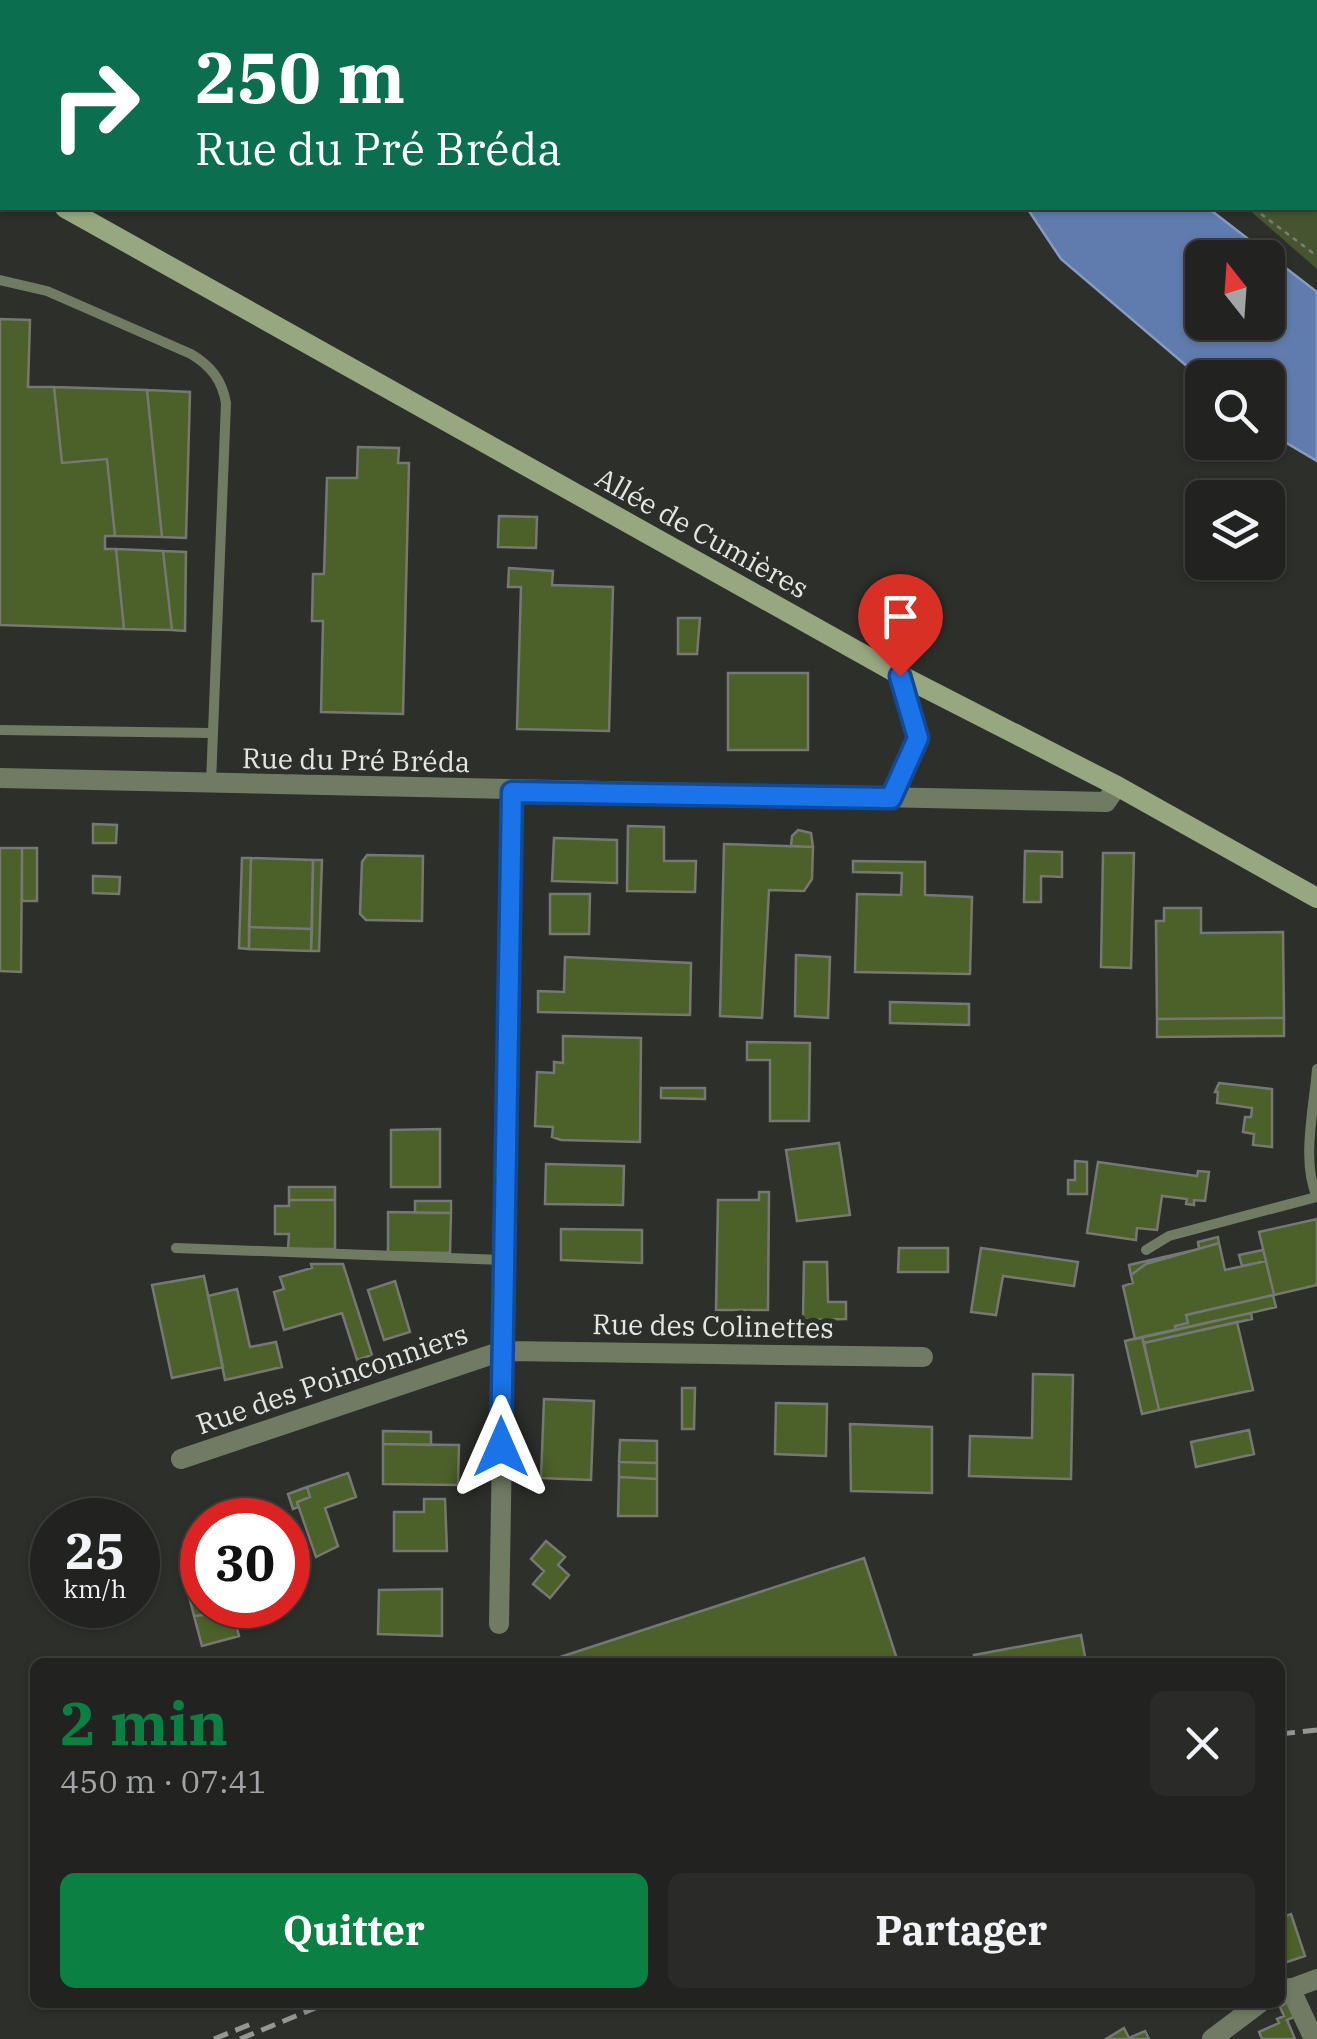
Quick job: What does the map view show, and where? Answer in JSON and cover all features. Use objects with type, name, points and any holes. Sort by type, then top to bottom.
[{"type":"main road","name":"Allée de Cumières","points":[[68,210],[900,676],[1118,786],[1317,898]]},
{"type":"street","points":[[891,798],[918,738],[900,676]]},
{"type":"street","name":"Rue du Pré Bréda","points":[[0,778],[1106,802],[1118,786]]},
{"type":"street","points":[[499,1624],[512,792]]},
{"type":"street","name":"Rue des Colinettes","points":[[502,1351],[923,1357]]},
{"type":"street","name":"Rue des Poinconniers","points":[[181,1460],[502,1351]]},
{"type":"street","points":[[1314,2039],[1285,1990],[1317,1979]]},
{"type":"street","points":[[1212,2039],[1253,2008]]},
{"type":"lane","points":[[0,280],[47,291],[191,354],[204,362],[223,388],[226,404],[211,784]]},
{"type":"lane","points":[[0,730],[212,732]]},
{"type":"lane","points":[[1146,1250],[1169,1236],[1316,1197],[1310,1157],[1317,1069]]},
{"type":"lane","points":[[176,1248],[503,1260]]},
{"type":"path","points":[[1257,210],[1317,256]]},
{"type":"green space","points":[[1249,210],[1317,210],[1317,269]]},
{"type":"water","points":[[1028,210],[1211,210],[1250,240],[1185,240],[1185,340],[1285,340],[1285,267],[1317,292],[1317,461],[1285,442],[1285,360],[1185,360],[1185,365],[1061,259]]},
{"type":"building","points":[[0,319],[30,320],[28,387],[54,387],[62,463],[107,459],[115,536],[105,536],[105,549],[116,549],[124,629],[0,625]]},
{"type":"building","points":[[54,387],[147,390],[162,537],[115,536],[107,459],[62,463]]},
{"type":"building","points":[[147,390],[190,392],[186,538],[162,537]]},
{"type":"building","points":[[358,447],[399,448],[398,463],[409,463],[403,714],[321,712],[323,621],[312,621],[313,574],[324,574],[327,478],[357,478]]},
{"type":"building","points":[[499,516],[537,517],[536,548],[498,547]]},
{"type":"building","points":[[116,549],[163,551],[172,630],[124,629]]},
{"type":"building","points":[[163,551],[186,552],[185,631],[172,630]]},
{"type":"building","points":[[509,568],[553,571],[552,585],[613,587],[609,731],[517,729],[521,587],[508,587]]},
{"type":"building","points":[[678,618],[700,618],[697,654],[678,654]]},
{"type":"building","points":[[728,673],[808,673],[808,750],[728,750]]},
{"type":"building","points":[[93,824],[117,825],[116,843],[93,843]]},
{"type":"building","points":[[628,826],[664,827],[664,861],[696,861],[695,892],[627,891]]},
{"type":"building","points":[[798,830],[811,833],[813,847],[791,846],[792,836]]},
{"type":"building","points":[[554,838],[617,840],[617,883],[552,881]]},
{"type":"building","points":[[724,844],[813,847],[812,879],[804,891],[769,890],[762,1018],[720,1016]]},
{"type":"building","points":[[0,848],[22,848],[21,972],[0,971]]},
{"type":"building","points":[[22,848],[37,848],[37,901],[22,901]]},
{"type":"building","points":[[1025,851],[1062,852],[1062,877],[1041,876],[1041,902],[1024,902]]},
{"type":"building","points":[[1103,853],[1134,853],[1131,968],[1101,967]]},
{"type":"building","points":[[367,855],[423,856],[422,921],[366,920],[360,914],[362,862]]},
{"type":"building","points":[[242,858],[251,858],[249,949],[239,948]]},
{"type":"building","points":[[251,858],[313,860],[312,929],[249,927]]},
{"type":"building","points":[[313,860],[322,860],[319,951],[311,951]]},
{"type":"building","points":[[853,861],[925,862],[925,895],[972,897],[970,974],[855,972],[857,894],[901,895],[902,873],[853,872]]},
{"type":"building","points":[[93,876],[120,877],[119,894],[93,893]]},
{"type":"building","points":[[550,894],[590,894],[589,934],[550,934]]},
{"type":"building","points":[[1164,908],[1201,908],[1201,933],[1283,932],[1284,1018],[1157,1019],[1156,921],[1164,921]]},
{"type":"building","points":[[249,927],[312,929],[311,951],[249,949]]},
{"type":"building","points":[[796,955],[830,957],[828,1018],[795,1016]]},
{"type":"building","points":[[565,957],[691,963],[690,1015],[538,1012],[538,991],[564,992]]},
{"type":"building","points":[[890,1002],[969,1004],[969,1025],[890,1023]]},
{"type":"building","points":[[1284,1018],[1284,1036],[1157,1037],[1157,1019]]},
{"type":"building","points":[[563,1036],[641,1038],[640,1142],[561,1140],[552,1137],[553,1127],[535,1126],[537,1072],[554,1073],[554,1062],[563,1063]]},
{"type":"building","points":[[747,1042],[810,1043],[809,1121],[770,1121],[770,1060],[747,1060]]},
{"type":"building","points":[[1219,1083],[1272,1089],[1272,1147],[1253,1145],[1254,1134],[1243,1132],[1245,1117],[1251,1117],[1252,1108],[1217,1103],[1215,1092]]},
{"type":"building","points":[[661,1088],[705,1088],[705,1099],[661,1098]]},
{"type":"building","points":[[440,1129],[440,1187],[391,1187],[391,1130]]},
{"type":"building","points":[[839,1143],[850,1215],[797,1221],[786,1150]]},
{"type":"building","points":[[1075,1161],[1087,1162],[1087,1194],[1068,1194],[1068,1180],[1075,1180]]},
{"type":"building","points":[[1098,1162],[1197,1176],[1198,1171],[1209,1172],[1205,1201],[1194,1200],[1194,1205],[1186,1204],[1187,1199],[1162,1196],[1157,1230],[1137,1228],[1136,1240],[1087,1233]]},
{"type":"building","points":[[546,1164],[624,1166],[623,1205],[545,1204]]},
{"type":"building","points":[[289,1187],[335,1187],[335,1200],[289,1200]]},
{"type":"building","points":[[759,1192],[769,1192],[768,1310],[716,1310],[718,1200],[759,1200]]},
{"type":"building","points":[[289,1200],[335,1200],[335,1249],[288,1249],[289,1234],[275,1234],[275,1206],[289,1206]]},
{"type":"building","points":[[415,1201],[451,1201],[451,1213],[415,1213]]},
{"type":"building","points":[[388,1212],[451,1213],[450,1253],[388,1252]]},
{"type":"building","points":[[1317,1219],[1317,1285],[1274,1295],[1259,1232]]},
{"type":"building","points":[[561,1229],[642,1230],[642,1263],[561,1260]]},
{"type":"building","points":[[1218,1237],[1219,1243],[1199,1249],[1198,1242]]},
{"type":"building","points":[[1219,1243],[1225,1270],[1266,1261],[1274,1295],[1186,1315],[1188,1323],[1175,1326],[1176,1330],[1135,1339],[1123,1286],[1133,1283],[1131,1275],[1146,1264]]},
{"type":"building","points":[[899,1248],[948,1248],[948,1272],[898,1272]]},
{"type":"building","points":[[981,1248],[1078,1262],[1074,1286],[1003,1276],[996,1315],[971,1312]]},
{"type":"building","points":[[1195,1250],[1146,1264],[1131,1275],[1129,1265]]},
{"type":"building","points":[[1263,1250],[1266,1261],[1242,1266],[1239,1255]]},
{"type":"building","points":[[804,1262],[827,1262],[828,1302],[846,1302],[846,1319],[803,1320]]},
{"type":"building","points":[[311,1264],[343,1264],[372,1355],[357,1360],[342,1313],[284,1330],[274,1292],[284,1289],[280,1277],[312,1268]]},
{"type":"building","points":[[204,1276],[223,1367],[172,1378],[152,1285]]},
{"type":"building","points":[[395,1281],[410,1332],[384,1340],[368,1290]]},
{"type":"building","points":[[237,1289],[250,1347],[276,1342],[282,1367],[225,1380],[208,1296]]},
{"type":"building","points":[[1273,1295],[1276,1307],[1176,1330],[1175,1326],[1188,1323],[1186,1315]]},
{"type":"building","points":[[1251,1313],[1252,1319],[1144,1343],[1142,1337]]},
{"type":"building","points":[[1237,1322],[1253,1390],[1159,1410],[1144,1343]]},
{"type":"building","points":[[1142,1337],[1159,1410],[1142,1414],[1125,1341]]},
{"type":"building","points":[[1033,1374],[1073,1375],[1071,1479],[969,1476],[970,1436],[1032,1438]]},
{"type":"building","points":[[682,1388],[695,1388],[694,1429],[682,1429]]},
{"type":"building","points":[[544,1399],[594,1401],[591,1480],[541,1478]]},
{"type":"building","points":[[776,1403],[827,1404],[826,1456],[775,1454]]},
{"type":"building","points":[[850,1424],[932,1427],[932,1493],[851,1491]]},
{"type":"building","points":[[1249,1430],[1254,1454],[1196,1467],[1191,1442]]},
{"type":"building","points":[[383,1431],[431,1432],[431,1445],[383,1444]]},
{"type":"building","points":[[620,1440],[657,1441],[657,1463],[619,1462]]},
{"type":"building","points":[[383,1444],[459,1445],[458,1485],[383,1484]]},
{"type":"building","points":[[619,1462],[657,1463],[657,1479],[619,1477]]},
{"type":"building","points":[[348,1473],[356,1497],[325,1508],[338,1546],[316,1557],[310,1540],[307,1487]]},
{"type":"building","points":[[619,1477],[657,1479],[657,1516],[618,1516]]},
{"type":"building","points":[[307,1487],[310,1497],[289,1498],[288,1494]]},
{"type":"building","points":[[424,1499],[445,1499],[447,1551],[394,1551],[394,1512],[424,1512]]},
{"type":"building","points":[[546,1541],[565,1557],[558,1565],[569,1575],[550,1598],[533,1584],[544,1571],[531,1559]]},
{"type":"building","points":[[864,1558],[897,1658],[557,1658]]},
{"type":"building","points":[[442,1589],[442,1636],[378,1634],[379,1590]]},
{"type":"building","points":[[197,1628],[237,1628],[239,1636],[202,1646]]},
{"type":"building","points":[[1081,1635],[1085,1658],[975,1658],[974,1655]]},
{"type":"building","points":[[1291,1914],[1305,1956],[1285,1963],[1285,1916]]},
{"type":"building","points":[[1289,2001],[1296,2016],[1287,2020],[1295,2039],[1262,2039],[1259,2032],[1279,2023],[1277,2019],[1284,2016],[1280,2008],[1285,2008]]},
{"type":"building","points":[[1124,2028],[1129,2038],[1145,2031],[1149,2039],[1106,2039]]},
{"type":"railway","points":[[1285,1733],[1317,1730]]},
{"type":"railway","points":[[240,2039],[315,2008]]},
{"type":"railway","points":[[214,2039],[251,2024]]},
{"type":"route","points":[[501,1447],[512,792],[891,798],[918,738],[900,676]]}]
